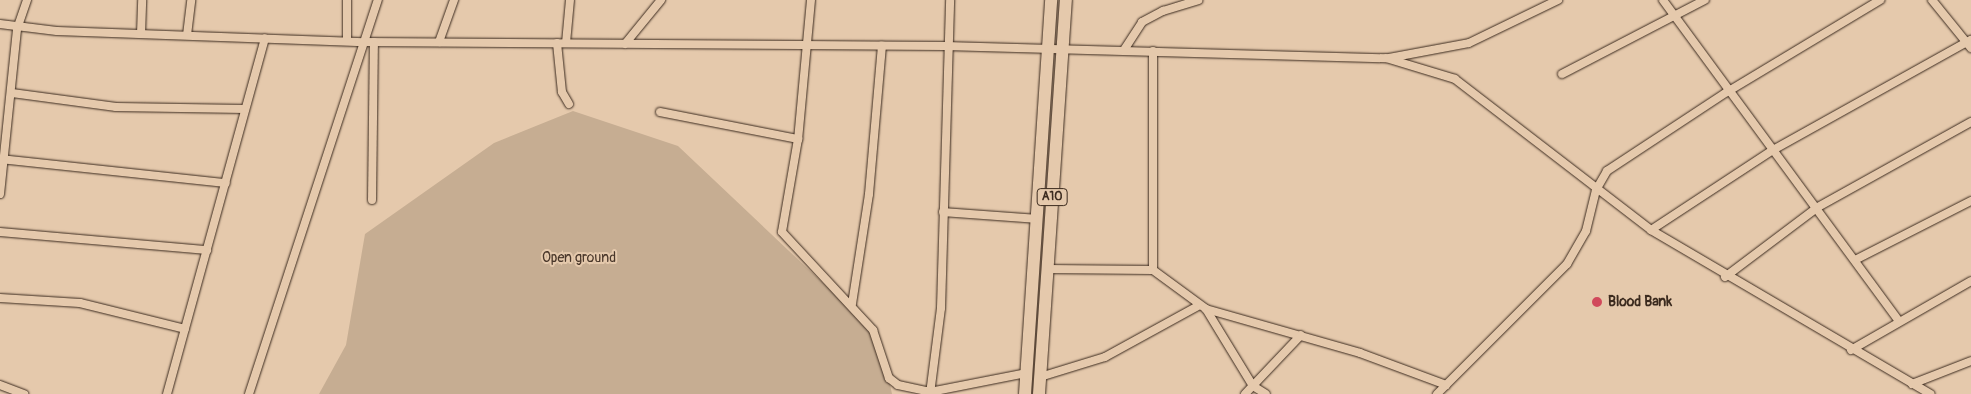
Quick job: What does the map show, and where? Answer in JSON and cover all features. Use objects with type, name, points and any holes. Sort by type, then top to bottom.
[{"type":"highway","name":"A10","points":[[1025,394],[1051,0]]},
{"type":"highway","name":"A10","points":[[1039,394],[1066,0]]},
{"type":"street","points":[[0,194],[2,158],[12,93],[17,29],[27,0]]},
{"type":"street","points":[[141,34],[142,0]]},
{"type":"street","points":[[187,36],[191,0]]},
{"type":"street","points":[[347,0],[347,41]]},
{"type":"street","points":[[249,394],[378,0]]},
{"type":"street","points":[[440,42],[454,0]]},
{"type":"street","points":[[566,43],[570,0]]},
{"type":"street","points":[[625,44],[661,0]]},
{"type":"street","points":[[811,0],[798,139],[782,232],[852,304],[873,330],[889,378],[898,386],[930,393],[1027,373]]},
{"type":"street","points":[[930,393],[941,308],[945,46],[950,0]]},
{"type":"street","points":[[1124,50],[1142,22],[1163,11],[1198,0]]},
{"type":"street","points":[[0,24],[17,29],[364,42],[945,46],[1386,58],[1470,43],[1558,0]]},
{"type":"street","points":[[1663,0],[1727,92],[1818,207],[1898,320]]},
{"type":"street","points":[[1562,74],[1705,0]]},
{"type":"street","points":[[1437,394],[1567,264],[1586,231],[1596,190],[1606,171],[1727,92],[1880,0]]},
{"type":"street","points":[[1651,230],[1773,150],[1970,43],[1932,0]]},
{"type":"street","points":[[167,394],[264,38]]},
{"type":"street","points":[[372,200],[374,42]]},
{"type":"street","points":[[557,43],[562,92],[569,104]]},
{"type":"street","points":[[852,304],[870,184],[882,46]]},
{"type":"street","points":[[1153,51],[1153,270]]},
{"type":"street","points":[[1386,58],[1455,79],[1596,190],[1651,230],[1725,277],[1930,394]]},
{"type":"street","points":[[12,93],[116,107],[245,109]]},
{"type":"street","points":[[660,112],[798,139]]},
{"type":"street","points":[[1725,277],[1818,207],[1971,122]]},
{"type":"street","points":[[2,158],[226,182]]},
{"type":"street","points":[[1855,260],[1971,201]]},
{"type":"street","points":[[943,212],[1038,219]]},
{"type":"street","points":[[0,232],[207,250]]},
{"type":"street","points":[[1047,269],[1153,270],[1202,307],[1253,386],[1266,394]]},
{"type":"street","points":[[1851,350],[1898,320],[1971,281]]},
{"type":"street","points":[[0,298],[80,304],[185,328]]},
{"type":"street","points":[[1040,377],[1105,357],[1202,307],[1301,335],[1446,385]]},
{"type":"street","points":[[1245,394],[1301,335]]},
{"type":"street","points":[[1912,384],[1971,361]]},
{"type":"street","points":[[0,385],[24,394]]},
{"type":"green space","name":"Open ground","points":[[573,111],[678,146],[880,337],[892,394],[319,394],[346,345],[365,234],[494,143]]},
{"type":"place","name":"Blood Bank","points":[[1597,302]]}]
